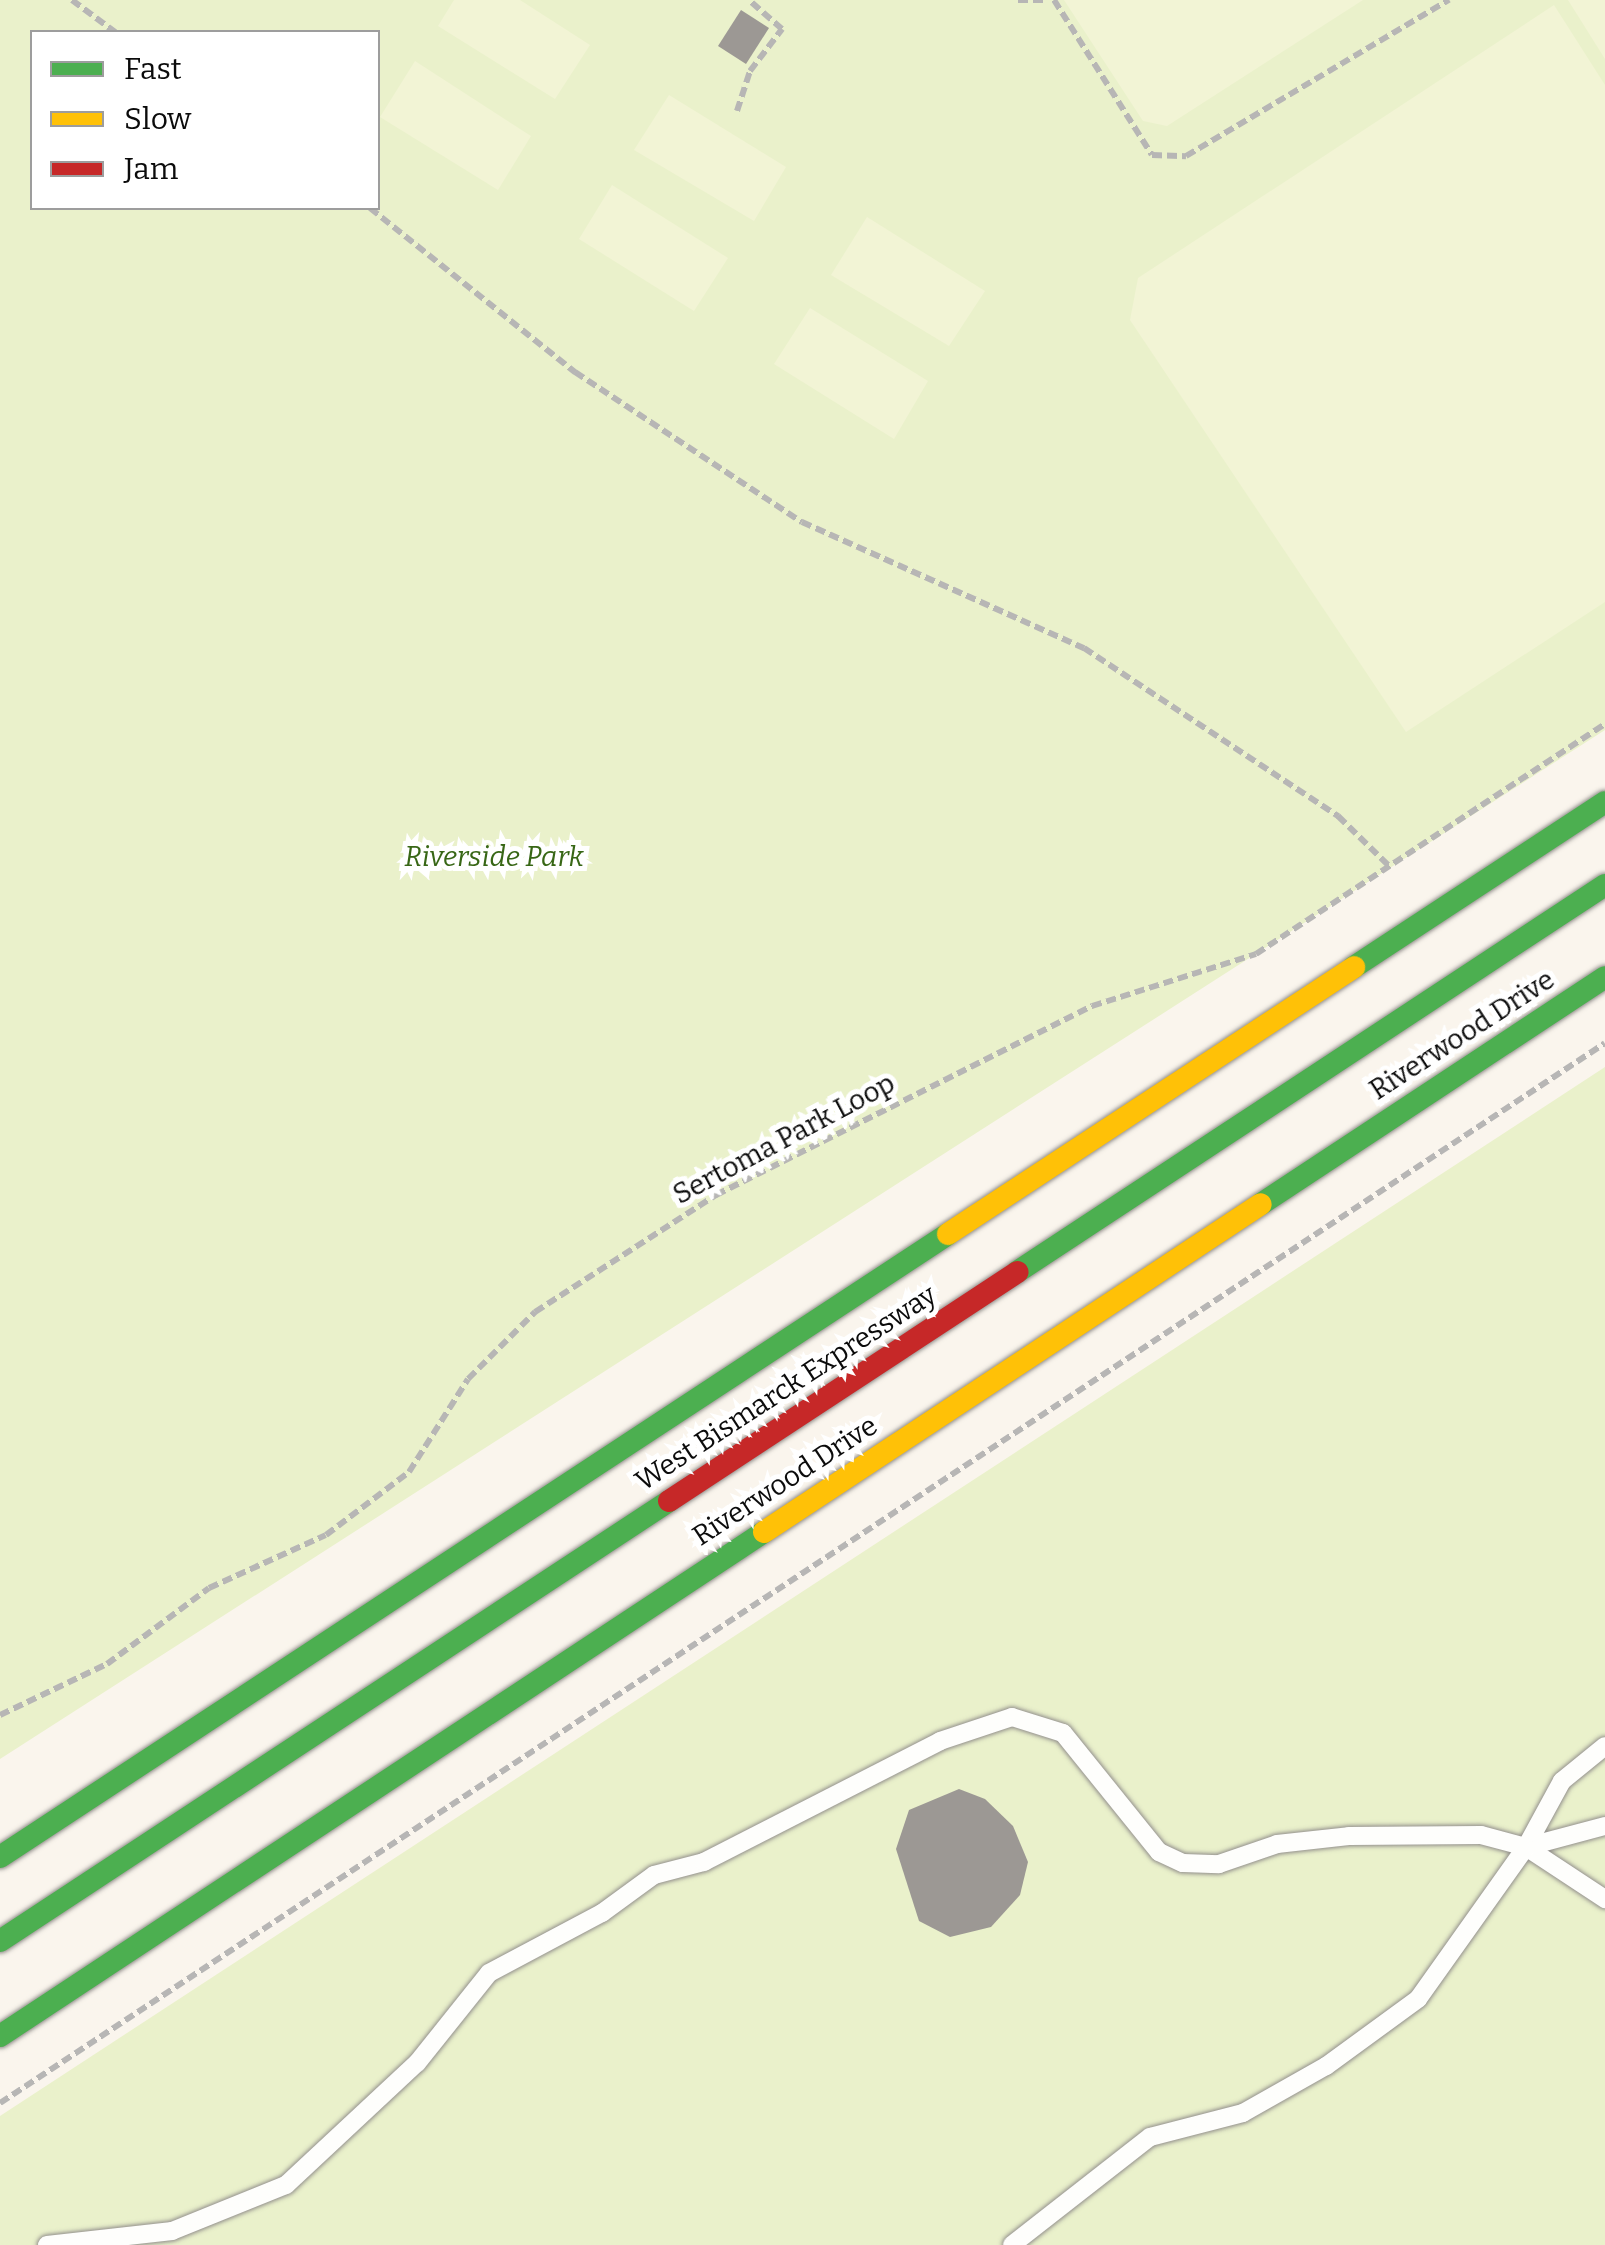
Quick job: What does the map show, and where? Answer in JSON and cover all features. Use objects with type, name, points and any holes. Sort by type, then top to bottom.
[{"type":"main road","name":"West Bismarck Expressway","points":[[0,1857],[1605,802]]},
{"type":"main road","name":"West Bismarck Expressway","points":[[0,1941],[1605,885]]},
{"type":"main road","name":"Riverwood Drive","points":[[0,2036],[1605,977]]},
{"type":"lane","points":[[47,2245],[172,2231],[286,2185],[417,2063],[489,1972],[602,1913],[654,1874],[704,1862],[940,1740],[1012,1718],[1063,1733],[1159,1852],[1183,1863],[1219,1864],[1278,1844],[1349,1836],[1481,1835],[1526,1848],[1605,1898]]},
{"type":"lane","points":[[1012,2245],[1150,2136],[1243,2113],[1326,2066],[1418,1999],[1526,1848],[1562,1780],[1605,1746]]},
{"type":"lane","points":[[1526,1848],[1605,1826]]},
{"type":"path","points":[[72,0],[112,30]]},
{"type":"path","points":[[737,111],[750,71],[782,28],[749,0]]},
{"type":"path","points":[[1018,0],[1044,0]]},
{"type":"path","points":[[1054,0],[1152,155],[1186,156],[1449,0]]},
{"type":"path","points":[[372,210],[575,372],[802,522],[1084,648],[1338,816],[1389,866]]},
{"type":"path","name":"Sertoma Park Loop","points":[[0,1715],[107,1664],[209,1588],[326,1535],[409,1472],[468,1379],[535,1312],[716,1195],[1092,1006],[1256,954],[1605,724]]},
{"type":"path","points":[[0,2103],[1605,1043]]},
{"type":"green space","name":"Riverside Park","points":[[0,0],[1605,0],[1605,730],[0,1759]]},
{"type":"green space","points":[[454,0],[520,0],[590,45],[555,99],[438,26]]},
{"type":"green space","points":[[1064,0],[1363,0],[1167,126],[1143,121]]},
{"type":"green space","points":[[1568,0],[1605,0],[1605,59]]},
{"type":"green space","points":[[1554,5],[1605,85],[1605,602],[1406,732],[1130,320],[1138,278]]},
{"type":"green space","points":[[415,61],[531,136],[498,190],[380,117]]},
{"type":"green space","points":[[669,95],[786,167],[754,221],[634,150]]},
{"type":"green space","points":[[612,185],[728,258],[694,311],[579,239]]},
{"type":"green space","points":[[867,217],[985,291],[949,346],[831,275]]},
{"type":"green space","points":[[810,308],[928,381],[894,439],[774,364]]},
{"type":"green space","points":[[1605,1067],[1605,2245],[0,2245],[0,2116]]},
{"type":"building","points":[[741,10],[769,28],[746,64],[718,46]]},
{"type":"building","points":[[959,1789],[985,1799],[1013,1826],[1028,1862],[1020,1895],[991,1927],[950,1937],[919,1921],[896,1849],[909,1810]]},
{"type":"traffic: fast","points":[[1354,967],[1605,802]]},
{"type":"traffic: fast","points":[[1017,1272],[1605,885]]},
{"type":"traffic: fast","points":[[1261,1204],[1605,977]]},
{"type":"traffic: fast","points":[[0,1857],[948,1234]]},
{"type":"traffic: fast","points":[[0,1941],[669,1501]]},
{"type":"traffic: fast","points":[[0,2036],[764,1532]]},
{"type":"traffic: slow","points":[[948,1234],[1354,967]]},
{"type":"traffic: slow","points":[[764,1532],[1261,1204]]},
{"type":"traffic: jam","points":[[669,1501],[1017,1272]]}]
